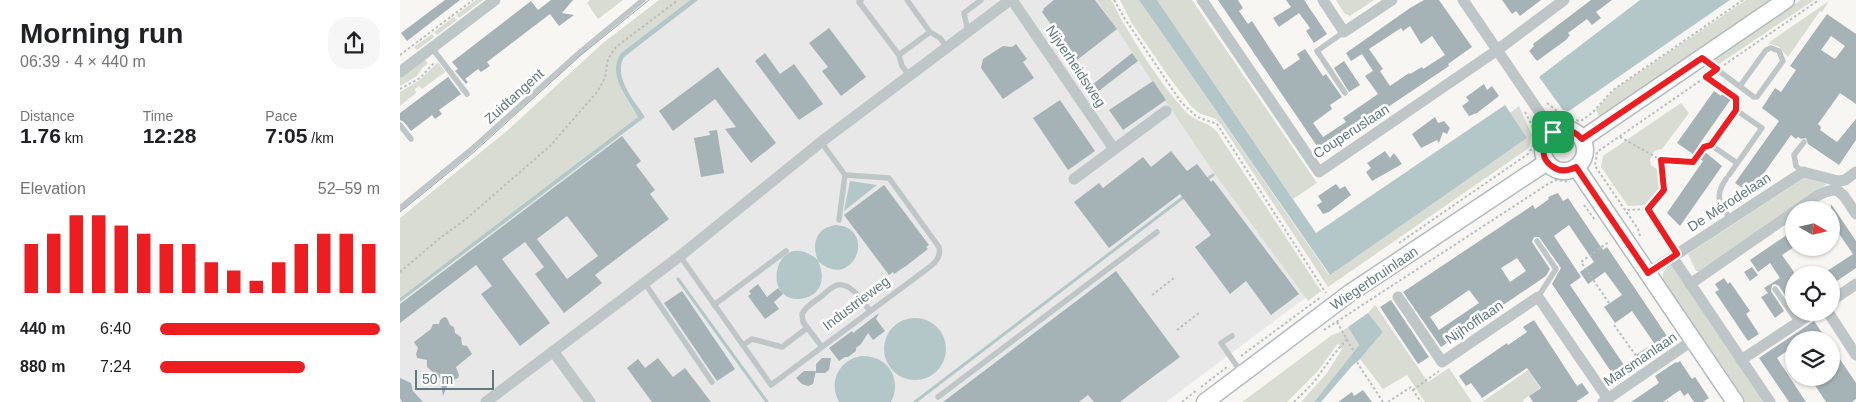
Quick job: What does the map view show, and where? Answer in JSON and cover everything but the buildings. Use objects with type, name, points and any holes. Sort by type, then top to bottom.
[{"type":"street","points":[[400,72],[495,0]]},
{"type":"street","points":[[486,402],[680,256],[820,142],[1011,0]]},
{"type":"street","name":"Nijverheidsweg","points":[[1011,0],[1114,149]]},
{"type":"street","name":"Couperuslaan","points":[[1202,0],[1319,172],[1496,51]]},
{"type":"street","points":[[1323,0],[1344,32],[1390,1]]},
{"type":"street","points":[[1463,0],[1553,132]]},
{"type":"street","points":[[1496,51],[1564,0]]},
{"type":"street","points":[[1582,139],[1786,0]]},
{"type":"street","points":[[1074,179],[1166,111]]},
{"type":"street","points":[[1569,129],[1577,133],[1582,139],[1585,146],[1585,154],[1576,167],[1564,171],[1552,167],[1547,162],[1544,146],[1547,138],[1553,132],[1569,129]]},
{"type":"street","name":"Wiegerbruinlaan","points":[[1205,402],[1350,293],[1547,162]]},
{"type":"street","points":[[1576,167],[1735,402]]},
{"type":"street","points":[[1803,172],[1837,185],[1856,214]]},
{"type":"street","name":"De Mérodelaan","points":[[1648,273],[1803,172]]},
{"type":"street","points":[[1810,201],[1856,172]]},
{"type":"street","points":[[1690,284],[1785,218]]},
{"type":"street","points":[[1675,256],[1690,284],[1770,402]]},
{"type":"street","points":[[1840,295],[1856,284]]},
{"type":"street","name":"Nijhofflaan","points":[[1398,297],[1442,362],[1538,297]]},
{"type":"street","points":[[1538,297],[1606,400]]},
{"type":"street","points":[[1741,360],[1801,321]]},
{"type":"street","points":[[1834,321],[1856,355]]},
{"type":"street","name":"Marsmanlaan","points":[[1606,400],[1693,340]]},
{"type":"street","points":[[553,351],[590,402]]},
{"type":"lane","name":"Zuidtangent","points":[[400,208],[472,150],[579,53],[643,0]]},
{"type":"lane","points":[[861,0],[859,2],[899,56],[902,66],[910,76]]},
{"type":"lane","points":[[907,0],[930,32],[940,38],[947,47]]},
{"type":"lane","points":[[968,32],[964,13],[982,0]]},
{"type":"lane","points":[[899,56],[930,32]]},
{"type":"lane","points":[[1344,32],[1317,51],[1345,93]]},
{"type":"lane","points":[[432,48],[467,94]]},
{"type":"lane","points":[[1702,58],[1754,97],[1758,96],[1783,61],[1779,51],[1767,48],[1740,86]]},
{"type":"lane","points":[[1730,218],[1722,209],[1719,195],[1721,188],[1762,128],[1736,110],[1711,145],[1737,163]]},
{"type":"lane","points":[[400,125],[411,139]]},
{"type":"lane","points":[[820,142],[845,175],[839,220]]},
{"type":"lane","points":[[1803,172],[1796,166],[1794,155],[1804,142]]},
{"type":"lane","name":"Industrieweg","points":[[680,256],[771,385],[931,266],[937,260],[940,252],[934,239],[890,178],[845,175]]},
{"type":"lane","points":[[938,396],[1157,232]]},
{"type":"lane","name":"Nijhofflaan","points":[[1537,240],[1556,269],[1538,297]]},
{"type":"lane","points":[[714,305],[786,251]]},
{"type":"lane","points":[[644,282],[712,382]]},
{"type":"lane","points":[[822,347],[807,328],[802,318],[804,311],[838,285],[844,285],[855,292],[870,311]]},
{"type":"lane","points":[[1775,289],[1798,323]]},
{"type":"lane","points":[[743,345],[752,339],[782,347],[807,328]]},
{"type":"lane","points":[[1232,336],[1221,343],[1242,374]]},
{"type":"path","points":[[400,55],[472,0]]},
{"type":"path","points":[[400,272],[466,219],[550,146],[596,92],[605,78],[608,59],[616,47],[678,0]]},
{"type":"path","points":[[1114,0],[1181,102],[1197,117],[1217,124],[1326,293]]},
{"type":"path","points":[[1544,100],[1567,119],[1581,121],[1592,113],[1612,90],[1742,0]]},
{"type":"path","points":[[1595,166],[1597,152],[1819,0]]},
{"type":"path","points":[[400,89],[420,78],[428,67],[440,58]]},
{"type":"path","points":[[1706,77],[1736,98],[1736,110]]},
{"type":"path","points":[[1397,244],[1528,154],[1535,144],[1536,135],[1533,130]]},
{"type":"path","points":[[1619,136],[1661,160],[1693,162],[1704,147],[1711,145]]},
{"type":"path","points":[[1626,210],[1648,209],[1664,190],[1661,160]]},
{"type":"path","points":[[1383,402],[1358,364],[1353,350],[1337,323],[1548,184]]},
{"type":"path","points":[[1648,209],[1675,256]]},
{"type":"path","points":[[1609,303],[1581,262],[1616,237]]},
{"type":"path","points":[[1152,295],[1174,278]]},
{"type":"path","points":[[1287,320],[1318,299]]},
{"type":"path","points":[[1177,330],[1199,313]]},
{"type":"path","points":[[1614,325],[1647,372]]},
{"type":"path","points":[[1294,402],[1314,382],[1347,339]]},
{"type":"path","points":[[1413,390],[1446,367],[1442,362]]},
{"type":"path","points":[[1388,402],[1411,387],[1421,402]]},
{"type":"shaded area","points":[[476,0],[483,0],[459,18],[456,15]]},
{"type":"shaded area","points":[[590,0],[623,0],[598,19],[587,3]]},
{"type":"shaded area","points":[[659,0],[690,0],[621,53],[617,61],[616,69],[620,86],[638,117],[400,298],[400,218],[508,130],[603,43]]},
{"type":"shaded area","points":[[690,0],[698,0],[624,57],[621,65],[623,80],[626,88],[645,117],[400,302],[400,298],[638,117],[617,78],[617,61],[621,53]]},
{"type":"shaded area","points":[[697,0],[1098,0],[1309,295],[1166,402],[400,402],[400,302],[623,82],[619,67],[624,56]]},
{"type":"shaded area","points":[[1097,0],[1111,0],[1139,49],[1169,92],[1193,118],[1210,126],[1217,132],[1321,291],[1308,301],[1213,171]]},
{"type":"shaded area","points":[[1120,0],[1139,0],[1329,275],[1527,138],[1510,113],[1519,106],[1532,135],[1529,148],[1328,287],[1223,127],[1216,119],[1199,113],[1191,106],[1131,22]]},
{"type":"shaded area","points":[[1139,0],[1157,0],[1316,233],[1505,105],[1527,138],[1330,275]]},
{"type":"shaded area","points":[[1157,0],[1192,0],[1317,183],[1293,199]]},
{"type":"shaded area","points":[[1336,0],[1374,0],[1350,16],[1344,13]]},
{"type":"shaded area","points":[[1640,0],[1730,0],[1569,111],[1563,110],[1539,77]]},
{"type":"shaded area","points":[[1746,0],[1775,0],[1599,117],[1596,110],[1615,89]]},
{"type":"shaded area","points":[[1801,0],[1814,0],[1719,64],[1716,63],[1715,57]]},
{"type":"shaded area","points":[[1829,1],[1788,57],[1779,47],[1768,43]]},
{"type":"shaded area","points":[[454,17],[457,20],[437,35],[434,32]]},
{"type":"shaded area","points":[[432,34],[434,37],[417,50],[414,47]]},
{"type":"shaded area","points":[[425,59],[428,64],[423,67],[417,76],[400,86],[400,74]]},
{"type":"shaded area","points":[[438,62],[445,72],[422,89],[419,86],[415,89],[416,93],[400,106],[400,92],[420,80]]},
{"type":"shaded area","points":[[1681,103],[1689,113],[1662,149],[1654,151],[1650,160],[1651,165],[1658,170],[1660,188],[1646,205],[1628,206],[1601,167],[1603,156]]},
{"type":"shaded area","points":[[1804,178],[1827,184],[1802,201],[1785,201],[1785,213],[1699,271],[1696,271],[1688,254]]},
{"type":"shaded area","points":[[850,181],[877,185],[844,211]]},
{"type":"shaded area","points":[[835,225],[848,228],[856,236],[858,246],[856,256],[850,264],[842,269],[831,269],[818,261],[822,278],[821,283],[816,292],[811,296],[790,298],[781,292],[777,281],[777,269],[782,259],[791,252],[803,251],[818,260],[815,243],[819,233]]},
{"type":"shaded area","points":[[1672,265],[1764,402],[1743,402],[1676,299],[1666,287],[1663,274]]},
{"type":"shaded area","points":[[1375,305],[1428,382],[1449,368],[1472,402],[1425,402],[1407,375],[1383,389],[1360,359],[1383,332],[1368,313]]},
{"type":"shaded area","points":[[1368,313],[1383,332],[1321,402],[1314,402],[1359,345],[1348,327]]},
{"type":"shaded area","points":[[915,318],[927,320],[937,327],[944,337],[946,349],[944,361],[937,371],[927,378],[915,380],[903,378],[893,371],[886,361],[884,349],[886,337],[893,327],[903,320]]},
{"type":"shaded area","points":[[1348,327],[1359,345],[1314,402],[1301,402],[1327,373],[1342,349],[1338,343],[1318,371],[1287,402],[1242,402],[1332,335]]},
{"type":"shaded area","points":[[861,356],[870,356],[878,359],[890,370],[894,377],[895,385],[891,402],[839,402],[835,387],[838,373],[847,362]]},
{"type":"shaded area","points":[[1528,370],[1540,388],[1523,400],[1524,402],[1482,402]]},
{"type":"waterway","points":[[1206,180],[1213,175]]},
{"type":"waterway","points":[[915,402],[1185,196]]},
{"type":"waterway","points":[[678,279],[767,402]]},
{"type":"tram line","points":[[400,212],[474,152],[581,55],[649,0]]},
{"type":"route","points":[[1702,58],[1717,69],[1706,77],[1736,98],[1736,110],[1711,145],[1704,147],[1693,162],[1661,160],[1664,190],[1648,209],[1677,254],[1648,273],[1576,167],[1564,171],[1557,170],[1547,162],[1544,146],[1547,138],[1553,132],[1569,129],[1577,133],[1582,139],[1702,58]]}]
